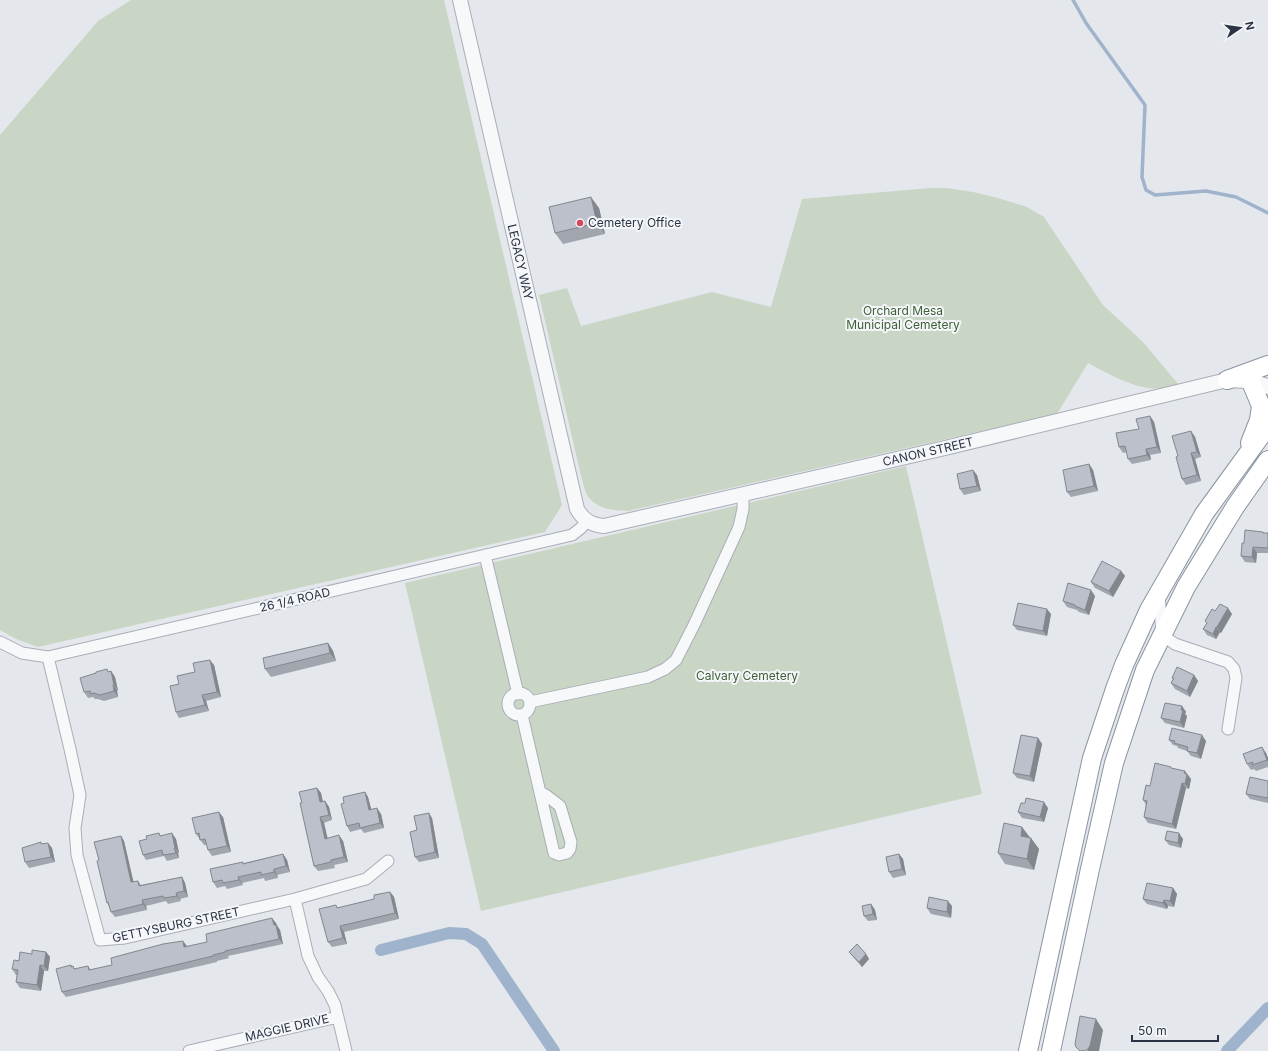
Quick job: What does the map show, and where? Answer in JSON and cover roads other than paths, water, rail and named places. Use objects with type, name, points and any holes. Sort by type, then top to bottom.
[{"type":"highway","points":[[1228,380],[1268,365]]},
{"type":"highway","points":[[1243,460],[1259,420],[1261,406],[1251,382]]},
{"type":"highway","points":[[1028,1051],[1092,758],[1124,665],[1149,610],[1204,514],[1260,437],[1268,429]]},
{"type":"highway","points":[[1051,1051],[1086,884],[1114,763],[1145,670],[1186,587],[1234,507],[1268,460]]},
{"type":"highway","points":[[1250,485],[1268,474]]},
{"type":"street","name":"LEGACY WAY","points":[[460,0],[576,509],[581,517],[587,521]]},
{"type":"street","name":"CANON STREET","points":[[587,521],[595,525],[604,526],[1098,412],[1228,380],[1251,382],[1268,387]]},
{"type":"street","points":[[530,702],[648,677],[665,669],[676,660],[694,625],[739,527],[743,509],[743,494]]},
{"type":"street","name":"26 1/4 ROAD","points":[[0,642],[22,653],[48,657],[572,535],[587,521]]},
{"type":"street","points":[[485,555],[518,694]]},
{"type":"street","points":[[1159,593],[1162,636],[1176,644],[1228,662],[1234,668],[1236,678],[1228,729]]},
{"type":"street","name":"GETTYSBURG STREET","points":[[48,657],[80,796],[75,828],[77,855],[100,940],[125,938],[296,899],[366,879],[388,861]]},
{"type":"street","points":[[523,694],[530,702],[530,707],[527,712],[522,715],[516,715],[511,712],[509,701],[512,696],[523,694]]},
{"type":"street","points":[[522,715],[554,853],[559,855],[567,853],[570,849],[571,842],[560,806],[540,792]]},
{"type":"street","points":[[296,899],[308,956],[318,977],[328,991],[335,1005],[346,1051]]},
{"type":"street","name":"MAGGIE DRIVE","points":[[189,1051],[338,1017]]},
{"type":"waterway","points":[[1073,0],[1086,23],[1145,105],[1142,177],[1146,190],[1155,195],[1206,191],[1236,197],[1268,213]]},
{"type":"waterway","points":[[381,950],[449,933],[466,934],[482,944],[554,1051]]},
{"type":"waterway","points":[[1227,1051],[1268,1008]]},
{"type":"place","name":"Cemetery Office","points":[[580,223]]},
{"type":"park label","name":"Orchard Mesa Municipal Cemetery","points":[[903,318]]},
{"type":"park label","name":"Calvary Cemetery","points":[[747,676]]}]
